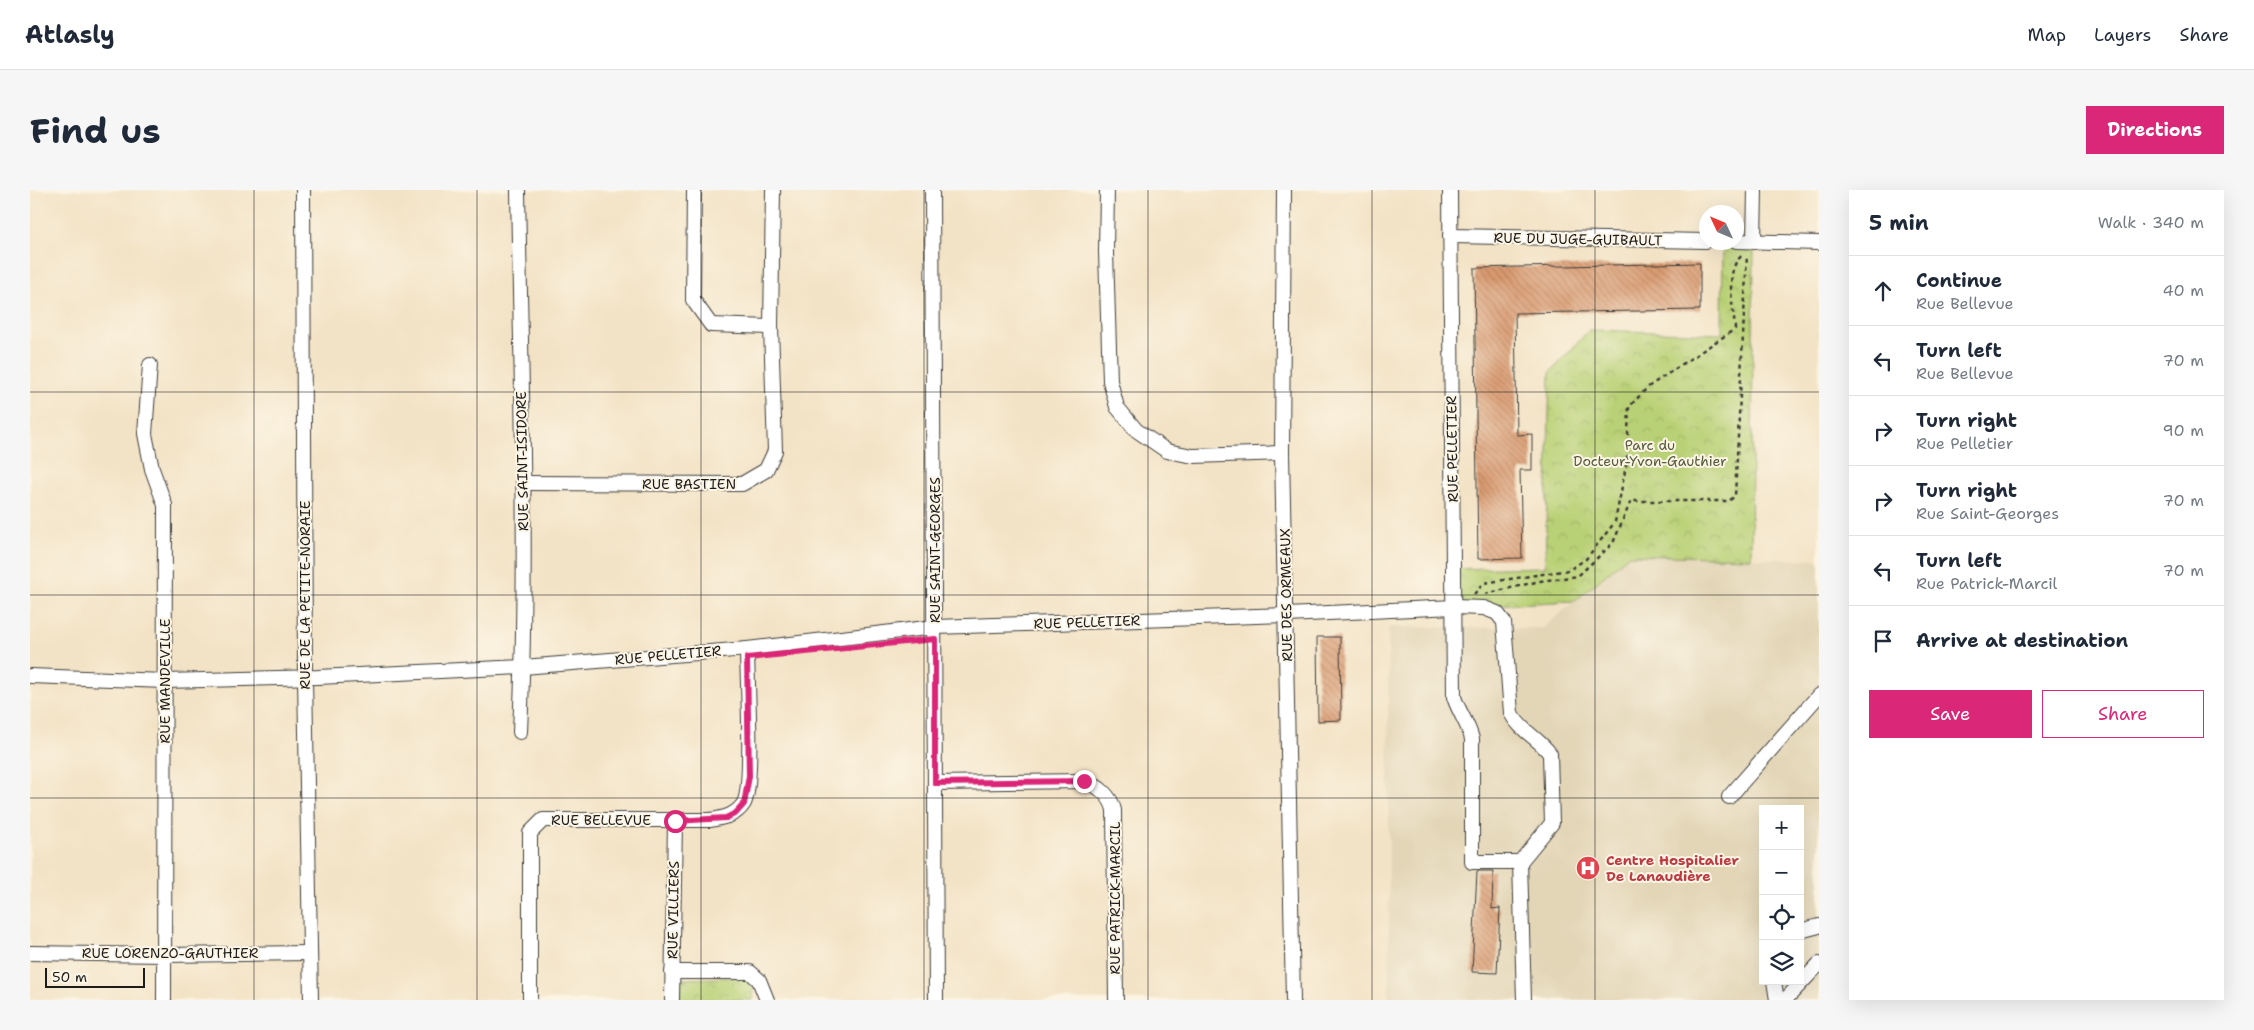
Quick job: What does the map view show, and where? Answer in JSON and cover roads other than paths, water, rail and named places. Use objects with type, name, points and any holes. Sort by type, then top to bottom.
[{"type":"street","name":"RUE DE LA PETITE-NORAIE","points":[[303,190],[305,678],[311,1000]]},
{"type":"street","name":"RUE SAINT-ISIDORE","points":[[518,190],[523,484],[523,667],[520,732]]},
{"type":"street","points":[[694,190],[693,300],[711,325],[771,327]]},
{"type":"street","name":"RUE BASTIEN","points":[[523,484],[742,484],[766,470],[775,451],[771,327],[773,190]]},
{"type":"street","name":"RUE SAINT-GEORGES","points":[[932,190],[936,1000]]},
{"type":"street","points":[[1107,190],[1106,252],[1110,381],[1116,408],[1136,430],[1167,451],[1193,456],[1282,453]]},
{"type":"street","name":"RUE DES ORMEAUX","points":[[1284,190],[1282,453],[1287,615],[1293,1000]]},
{"type":"street","name":"RUE PELLETIER","points":[[30,676],[165,681],[305,678],[523,667],[747,649],[935,627],[1287,615],[1454,607],[1450,190]]},
{"type":"street","points":[[1752,249],[1755,190]]},
{"type":"street","name":"RUE DU JUGE-GUIBAULT","points":[[1450,236],[1699,241]]},
{"type":"street","points":[[1744,245],[1752,249],[1819,243]]},
{"type":"street","name":"RUE MANDEVILLE","points":[[150,365],[145,434],[152,469],[165,505],[164,1000]]},
{"type":"street","points":[[1520,862],[1472,862],[1472,739],[1468,723],[1458,709],[1454,697],[1454,607],[1484,608],[1497,612],[1504,622],[1511,713],[1517,724],[1550,754],[1552,823],[1520,862],[1524,1000]]},
{"type":"street","name":"RUE BELLEVUE","points":[[530,1000],[530,833],[543,820],[675,821],[726,818],[736,813],[744,804],[749,776],[747,649]]},
{"type":"street","points":[[1729,797],[1819,695]]},
{"type":"street","name":"RUE PATRICK-MARCIL","points":[[935,783],[1084,781],[1093,783],[1108,797],[1114,810],[1116,1000]]},
{"type":"street","name":"RUE VILLIERS","points":[[672,1000],[675,821]]},
{"type":"street","points":[[1804,930],[1819,926]]},
{"type":"street","name":"RUE LORENZO-GAUTHIER","points":[[30,953],[164,955],[310,953]]},
{"type":"street","points":[[1785,1000],[1819,964]]},
{"type":"street","points":[[672,972],[750,972],[759,980],[767,1000]]},
{"type":"street","points":[[1775,985],[1777,1000]]},
{"type":"place","name":"Centre Hospitalier De Lanaudière","points":[[1588,868]]},
{"type":"park label","name":"Parc du Docteur-Yvon-Gauthier","points":[[1650,454]]}]
